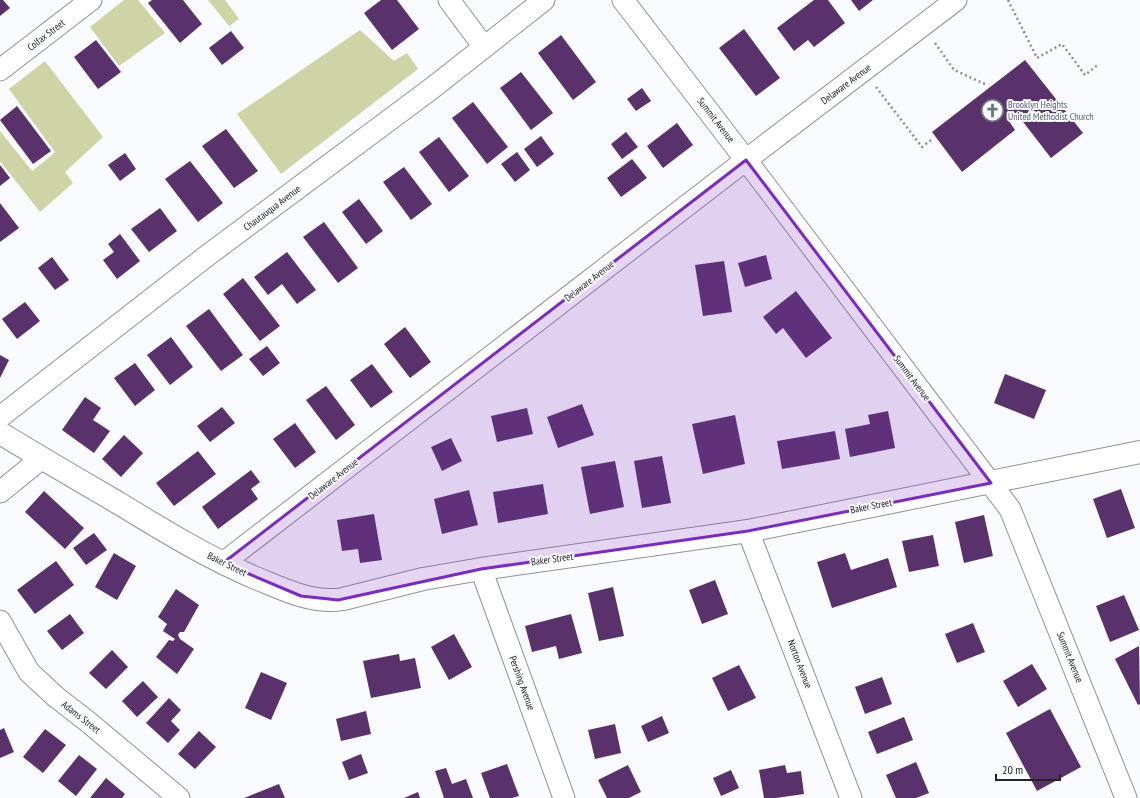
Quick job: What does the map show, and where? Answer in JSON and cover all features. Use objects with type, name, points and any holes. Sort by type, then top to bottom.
[{"type":"street","name":"Colfax Street","points":[[0,70],[91,0]]},
{"type":"street","points":[[448,0],[484,47]]},
{"type":"street","name":"Chautauqua Avenue","points":[[0,417],[208,255],[425,94],[544,0]]},
{"type":"street","name":"Summit Avenue","points":[[623,0],[1010,509],[1126,798]]},
{"type":"street","name":"Delaware Avenue","points":[[223,563],[956,0]]},
{"type":"street","name":"Baker Street","points":[[0,433],[162,530],[223,563],[272,586],[301,596],[329,600],[343,599],[423,579],[481,568],[748,531],[1140,452]]},
{"type":"street","points":[[0,492],[42,458]]},
{"type":"street","name":"Norton Avenue","points":[[748,531],[852,798]]},
{"type":"street","name":"Pershing Avenue","points":[[481,568],[564,798]]},
{"type":"street","name":"Adams Street","points":[[0,621],[29,672],[56,697],[88,721],[179,798]]},
{"type":"path","points":[[1008,0],[1037,58],[1062,44],[1085,75],[1099,64]]},
{"type":"path","points":[[925,24],[934,37],[935,44],[954,70],[987,85]]},
{"type":"path","points":[[864,71],[922,147],[931,140]]},
{"type":"highlighted area","points":[[746,160],[991,483],[748,531],[481,569],[338,600],[301,596],[223,563]]},
{"type":"green space","points":[[124,0],[138,0],[165,33],[119,66],[90,27]]},
{"type":"green space","points":[[208,0],[225,0],[239,19],[229,26]]},
{"type":"green space","points":[[360,30],[394,61],[407,53],[418,69],[281,174],[237,114]]},
{"type":"green space","points":[[45,61],[103,137],[65,172],[73,183],[40,212],[0,161],[0,131],[32,171],[55,152],[9,89]]},
{"type":"building","points":[[0,0],[3,0],[10,8],[0,16]]},
{"type":"building","points":[[152,0],[183,0],[202,24],[180,43],[148,3]]},
{"type":"building","points":[[381,0],[397,0],[419,29],[392,50],[364,13]]},
{"type":"building","points":[[814,0],[828,0],[845,23],[814,47],[808,40],[794,51],[777,28]]},
{"type":"building","points":[[851,0],[873,0],[859,11]]},
{"type":"building","points":[[744,29],[780,78],[756,96],[719,48]]},
{"type":"building","points":[[231,31],[244,48],[222,65],[209,48]]},
{"type":"building","points":[[561,35],[596,82],[573,100],[538,53]]},
{"type":"building","points":[[96,40],[121,72],[98,89],[74,57]]},
{"type":"building","points":[[1025,60],[1083,133],[1051,158],[1017,114],[1009,121],[1015,130],[962,172],[932,132]]},
{"type":"building","points":[[521,72],[553,113],[531,130],[500,88]]},
{"type":"building","points":[[642,88],[651,101],[636,111],[627,99]]},
{"type":"building","points":[[473,102],[508,147],[487,164],[452,118]]},
{"type":"building","points":[[17,106],[51,151],[33,164],[0,120]]},
{"type":"building","points":[[677,123],[693,145],[663,168],[647,146]]},
{"type":"building","points":[[226,129],[258,171],[234,188],[202,146]]},
{"type":"building","points":[[626,132],[638,147],[622,159],[611,144]]},
{"type":"building","points":[[541,136],[554,154],[537,167],[524,149]]},
{"type":"building","points":[[439,137],[469,176],[449,192],[419,152]]},
{"type":"building","points":[[517,152],[530,170],[515,182],[501,164]]},
{"type":"building","points":[[125,153],[136,169],[120,181],[108,165]]},
{"type":"building","points":[[632,159],[647,178],[621,197],[607,178]]},
{"type":"building","points":[[190,161],[223,203],[198,222],[165,179]]},
{"type":"building","points":[[0,165],[10,178],[0,186]]},
{"type":"building","points":[[404,167],[432,204],[411,220],[383,182]]},
{"type":"building","points":[[359,199],[383,231],[366,244],[342,212]]},
{"type":"building","points":[[0,203],[19,228],[0,242]]},
{"type":"building","points":[[160,208],[177,231],[149,252],[131,229]]},
{"type":"building","points":[[324,222],[358,268],[338,283],[303,237]]},
{"type":"building","points":[[120,234],[140,261],[117,279],[103,260],[114,252],[108,244]]},
{"type":"building","points":[[287,252],[316,290],[297,304],[282,284],[268,295],[254,277]]},
{"type":"building","points":[[766,255],[772,279],[745,287],[738,263]]},
{"type":"building","points":[[52,257],[69,280],[55,290],[38,268]]},
{"type":"building","points":[[724,261],[732,312],[703,316],[695,265]]},
{"type":"building","points":[[243,278],[280,326],[260,341],[223,294]]},
{"type":"building","points":[[796,291],[832,338],[806,358],[783,328],[776,334],[763,317]]},
{"type":"building","points":[[25,302],[40,321],[17,339],[2,319]]},
{"type":"building","points":[[209,309],[243,355],[221,371],[186,326]]},
{"type":"building","points":[[405,327],[431,362],[410,378],[384,344]]},
{"type":"building","points":[[171,337],[193,367],[170,385],[147,355]]},
{"type":"building","points":[[267,346],[280,363],[263,376],[249,359]]},
{"type":"building","points":[[0,355],[9,360],[0,378]]},
{"type":"building","points":[[135,363],[155,390],[135,406],[114,378]]},
{"type":"building","points":[[372,364],[393,392],[371,408],[350,380]]},
{"type":"building","points":[[1005,374],[1046,390],[1034,419],[994,403]]},
{"type":"building","points":[[326,386],[355,425],[336,440],[306,400]]},
{"type":"building","points":[[85,397],[101,408],[93,420],[110,431],[94,453],[62,430]]},
{"type":"building","points":[[582,404],[594,435],[558,448],[547,417]]},
{"type":"building","points":[[222,407],[235,423],[210,442],[197,426]]},
{"type":"building","points":[[527,408],[533,434],[497,442],[491,416]]},
{"type":"building","points":[[888,411],[895,448],[850,457],[845,429],[870,424],[868,415]]},
{"type":"building","points":[[735,415],[745,464],[703,474],[692,424]]},
{"type":"building","points":[[295,423],[316,452],[295,468],[273,439]]},
{"type":"building","points":[[835,431],[840,459],[782,469],[777,441]]},
{"type":"building","points":[[124,435],[143,453],[121,477],[102,459]]},
{"type":"building","points":[[451,438],[462,461],[442,471],[431,447]]},
{"type":"building","points":[[198,451],[216,474],[174,506],[156,483]]},
{"type":"building","points":[[662,456],[671,503],[642,508],[634,461]]},
{"type":"building","points":[[615,461],[624,507],[590,514],[581,467]]},
{"type":"building","points":[[251,470],[260,482],[251,489],[258,499],[218,529],[202,507]]},
{"type":"building","points":[[543,484],[548,514],[498,523],[493,492]]},
{"type":"building","points":[[1121,489],[1135,528],[1107,538],[1093,499]]},
{"type":"building","points":[[469,490],[478,525],[442,534],[434,499]]},
{"type":"building","points":[[44,491],[84,528],[65,549],[25,512]]},
{"type":"building","points":[[374,514],[382,560],[360,563],[358,549],[342,551],[337,520]]},
{"type":"building","points":[[984,515],[993,556],[964,563],[955,522]]},
{"type":"building","points":[[94,533],[107,550],[86,565],[73,548]]},
{"type":"building","points":[[933,535],[939,566],[909,572],[902,541]]},
{"type":"building","points":[[114,553],[136,566],[117,600],[95,587]]},
{"type":"building","points":[[845,553],[851,570],[888,558],[897,587],[832,608],[817,562]]},
{"type":"building","points":[[56,561],[74,585],[35,614],[17,590]]},
{"type":"building","points":[[715,580],[728,614],[702,624],[689,590]]},
{"type":"building","points":[[613,587],[624,636],[599,641],[588,593]]},
{"type":"building","points":[[176,589],[199,605],[184,632],[180,632],[178,635],[180,639],[194,649],[177,674],[156,657],[169,640],[173,641],[175,639],[163,631],[167,624],[158,617]]},
{"type":"building","points":[[1124,595],[1139,630],[1110,642],[1096,606]]},
{"type":"building","points":[[70,614],[84,633],[62,650],[47,631]]},
{"type":"building","points":[[571,614],[582,653],[559,659],[556,646],[532,652],[525,626]]},
{"type":"building","points":[[973,623],[985,652],[957,663],[945,634]]},
{"type":"building","points":[[454,634],[472,667],[449,680],[431,647]]},
{"type":"building","points":[[1139,646],[1140,704],[1138,705],[1115,659]]},
{"type":"building","points":[[112,650],[128,667],[106,689],[89,673]]},
{"type":"building","points":[[399,654],[400,661],[415,658],[421,688],[371,698],[363,661]]},
{"type":"building","points":[[1032,664],[1047,689],[1018,707],[1003,681]]},
{"type":"building","points":[[739,665],[756,698],[728,711],[712,678]]},
{"type":"building","points":[[261,672],[287,683],[271,720],[245,708]]},
{"type":"building","points":[[882,677],[892,704],[865,714],[855,687]]},
{"type":"building","points":[[143,681],[158,697],[137,717],[122,701]]},
{"type":"building","points":[[169,698],[181,710],[171,721],[180,730],[168,743],[146,723]]},
{"type":"building","points":[[1050,709],[1081,767],[1037,791],[1006,733]]},
{"type":"building","points":[[366,711],[371,734],[341,741],[336,719]]},
{"type":"building","points":[[662,716],[669,733],[648,742],[641,726]]},
{"type":"building","points":[[904,717],[913,740],[877,754],[868,732]]},
{"type":"building","points":[[615,724],[621,753],[595,759],[588,730]]},
{"type":"building","points":[[4,728],[14,752],[0,758],[0,730]]},
{"type":"building","points":[[45,729],[66,745],[43,773],[23,757]]},
{"type":"building","points":[[199,731],[216,747],[195,769],[178,754]]},
{"type":"building","points":[[361,754],[368,773],[349,780],[342,762]]},
{"type":"building","points":[[79,755],[97,769],[76,796],[58,781]]},
{"type":"building","points":[[916,762],[929,793],[916,798],[896,798],[886,775]]},
{"type":"building","points":[[507,764],[519,796],[512,798],[490,798],[481,773]]},
{"type":"building","points":[[628,765],[641,792],[629,798],[607,798],[598,780]]},
{"type":"building","points":[[785,765],[787,773],[801,771],[804,794],[764,798],[759,770]]},
{"type":"building","points":[[446,768],[452,784],[466,779],[473,798],[444,798],[435,771]]},
{"type":"building","points":[[731,770],[739,788],[721,796],[713,778]]},
{"type":"building","points":[[106,778],[125,794],[122,798],[90,798]]},
{"type":"building","points":[[279,784],[285,798],[244,798]]},
{"type":"building","points":[[418,792],[420,798],[404,798]]},
{"type":"place","name":"Brooklyn Heights United Methodist Church","points":[[993,110]]}]
